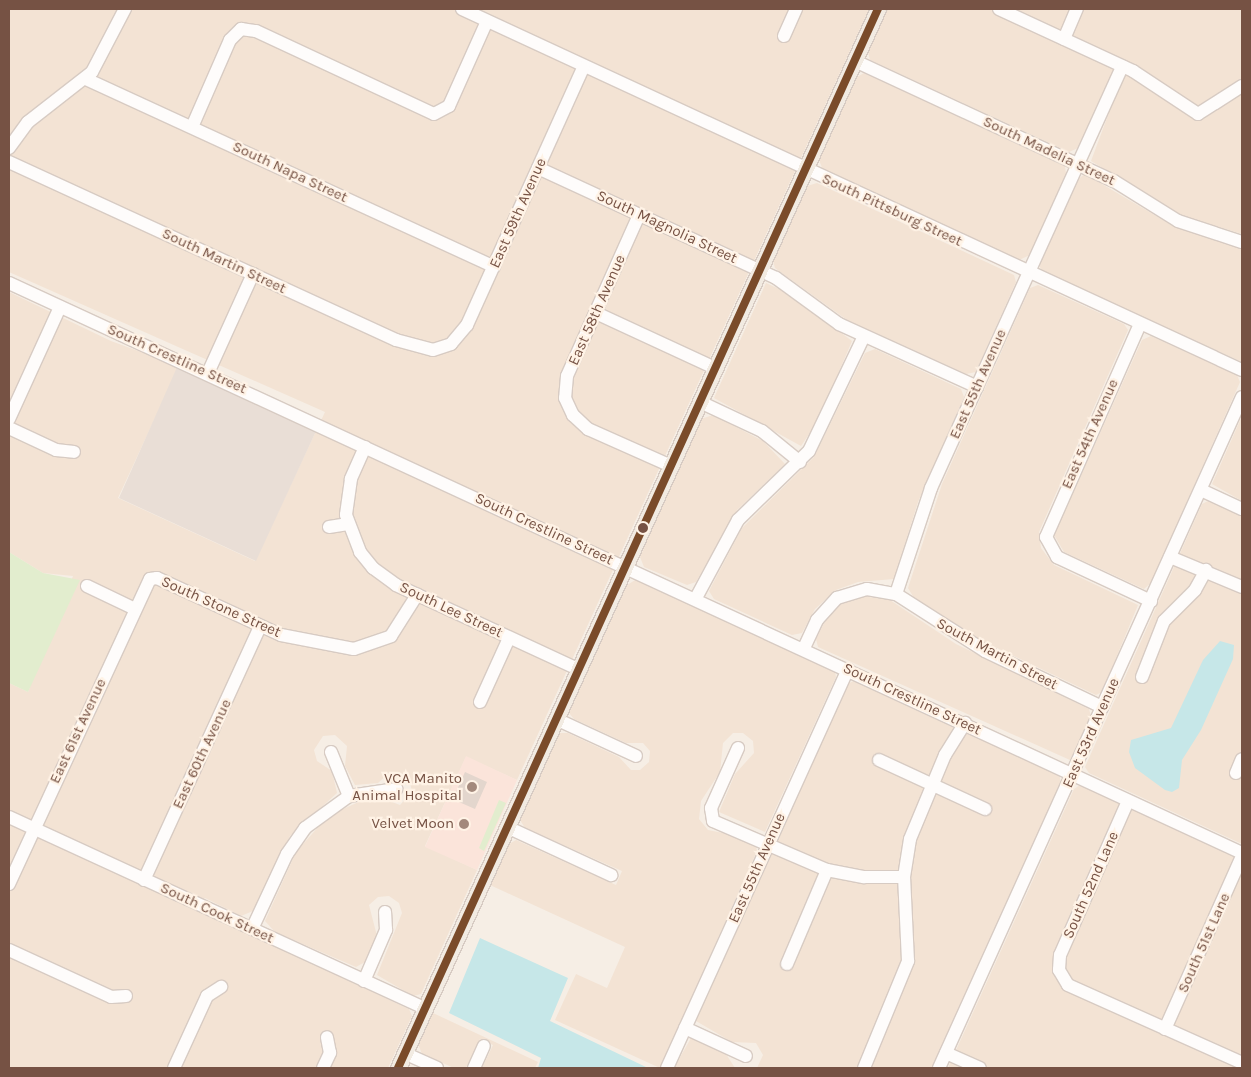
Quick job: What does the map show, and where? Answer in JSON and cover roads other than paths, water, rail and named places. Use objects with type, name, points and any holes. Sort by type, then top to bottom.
[{"type":"main road","points":[[398,1068],[878,9]]},
{"type":"street","points":[[9,148],[28,122],[86,79],[102,58],[124,9]]},
{"type":"street","name":"South Pittsburg Street","points":[[462,9],[583,68],[1242,370]]},
{"type":"street","points":[[784,36],[796,9]]},
{"type":"street","points":[[999,9],[1122,66],[1198,114],[1242,86]]},
{"type":"street","points":[[1064,39],[1077,9]]},
{"type":"street","points":[[192,127],[230,40],[241,29],[256,31],[423,112],[439,113],[448,106],[487,21]]},
{"type":"street","name":"South Madelia Street","points":[[855,61],[1120,184],[1178,221],[1242,242]]},
{"type":"street","name":"East 55th Avenue","points":[[896,594],[924,505],[1122,66]]},
{"type":"street","name":"East 59th Avenue","points":[[442,348],[463,333],[583,68]]},
{"type":"street","name":"South Napa Street","points":[[86,79],[494,266]]},
{"type":"street","name":"South Martin Street","points":[[9,162],[415,348],[442,348]]},
{"type":"street","name":"South Magnolia Street","points":[[538,168],[787,283],[832,320],[977,387]]},
{"type":"street","name":"East 58th Avenue","points":[[640,215],[567,376],[568,407],[588,429],[671,466]]},
{"type":"street","points":[[208,373],[253,274]]},
{"type":"street","name":"South Crestline Street","points":[[9,283],[804,648],[1242,855]]},
{"type":"street","points":[[9,419],[60,306]]},
{"type":"street","points":[[596,313],[715,368]]},
{"type":"street","name":"East 54th Avenue","points":[[1140,324],[1049,526],[1048,545],[1064,561],[1150,601]]},
{"type":"street","points":[[696,598],[738,520],[800,462],[826,421],[864,336]]},
{"type":"street","name":"East 53rd Avenue","points":[[939,1068],[1242,397]]},
{"type":"street","points":[[700,402],[762,432],[800,462]]},
{"type":"street","points":[[9,428],[56,450],[74,452]]},
{"type":"street","points":[[328,527],[348,524],[350,486],[365,447]]},
{"type":"street","points":[[1201,490],[1242,509]]},
{"type":"street","name":"South Lee Street","points":[[348,524],[373,568],[417,595],[578,669]]},
{"type":"street","points":[[1172,554],[1242,587]]},
{"type":"street","points":[[1142,677],[1164,620],[1195,590],[1206,570]]},
{"type":"street","name":"South Stone Street","points":[[150,579],[157,578],[260,627],[347,648],[374,645],[391,636],[417,595]]},
{"type":"street","name":"East 61st Avenue","points":[[9,884],[150,579]]},
{"type":"street","points":[[87,586],[135,609]]},
{"type":"street","points":[[804,648],[820,616],[837,598],[867,589],[896,594]]},
{"type":"street","name":"South Martin Street","points":[[896,594],[985,651],[1102,707]]},
{"type":"street","name":"East 60th Avenue","points":[[144,880],[260,627]]},
{"type":"street","points":[[480,702],[509,638]]},
{"type":"street","name":"East 55th Avenue","points":[[667,1068],[848,669]]},
{"type":"street","points":[[556,719],[636,756]]},
{"type":"street","points":[[864,1068],[904,977],[910,929],[904,877],[910,839],[961,721]]},
{"type":"street","points":[[738,748],[710,818],[827,870],[864,877],[904,877]]},
{"type":"street","points":[[331,752],[349,796]]},
{"type":"street","points":[[1236,773],[1242,759]]},
{"type":"street","points":[[879,760],[985,809]]},
{"type":"street","points":[[252,929],[296,839],[323,812],[349,796],[396,788]]},
{"type":"street","name":"South 52nd Lane","points":[[1128,801],[1060,955],[1059,970],[1068,985],[1165,1029]]},
{"type":"street","name":"South Cook Street","points":[[9,817],[425,1008]]},
{"type":"street","points":[[507,827],[611,875]]},
{"type":"street","name":"South 51st Lane","points":[[1165,1029],[1242,855]]},
{"type":"street","points":[[788,964],[827,870]]},
{"type":"street","points":[[364,981],[386,930],[385,912]]},
{"type":"street","points":[[9,950],[111,997],[126,996]]},
{"type":"street","points":[[174,1068],[207,996],[221,987]]},
{"type":"street","points":[[685,1028],[746,1056]]},
{"type":"street","points":[[1165,1029],[1242,1063]]},
{"type":"street","points":[[323,1068],[330,1053],[327,1037]]},
{"type":"street","points":[[474,1068],[484,1046]]},
{"type":"street","points":[[404,1053],[437,1068]]},
{"type":"street","points":[[946,1053],[980,1068]]},
{"type":"water","points":[[1220,641],[1234,645],[1233,659],[1201,730],[1182,760],[1179,788],[1172,792],[1165,790],[1135,768],[1129,752],[1131,740],[1171,728],[1203,660]]},
{"type":"water","points":[[480,938],[568,978],[550,1021],[648,1068],[538,1068],[541,1058],[449,1013]]},
{"type":"place","name":"VCA Manito Animal Hospital","points":[[472,787]]},
{"type":"place","name":"Velvet Moon","points":[[464,824]]}]
